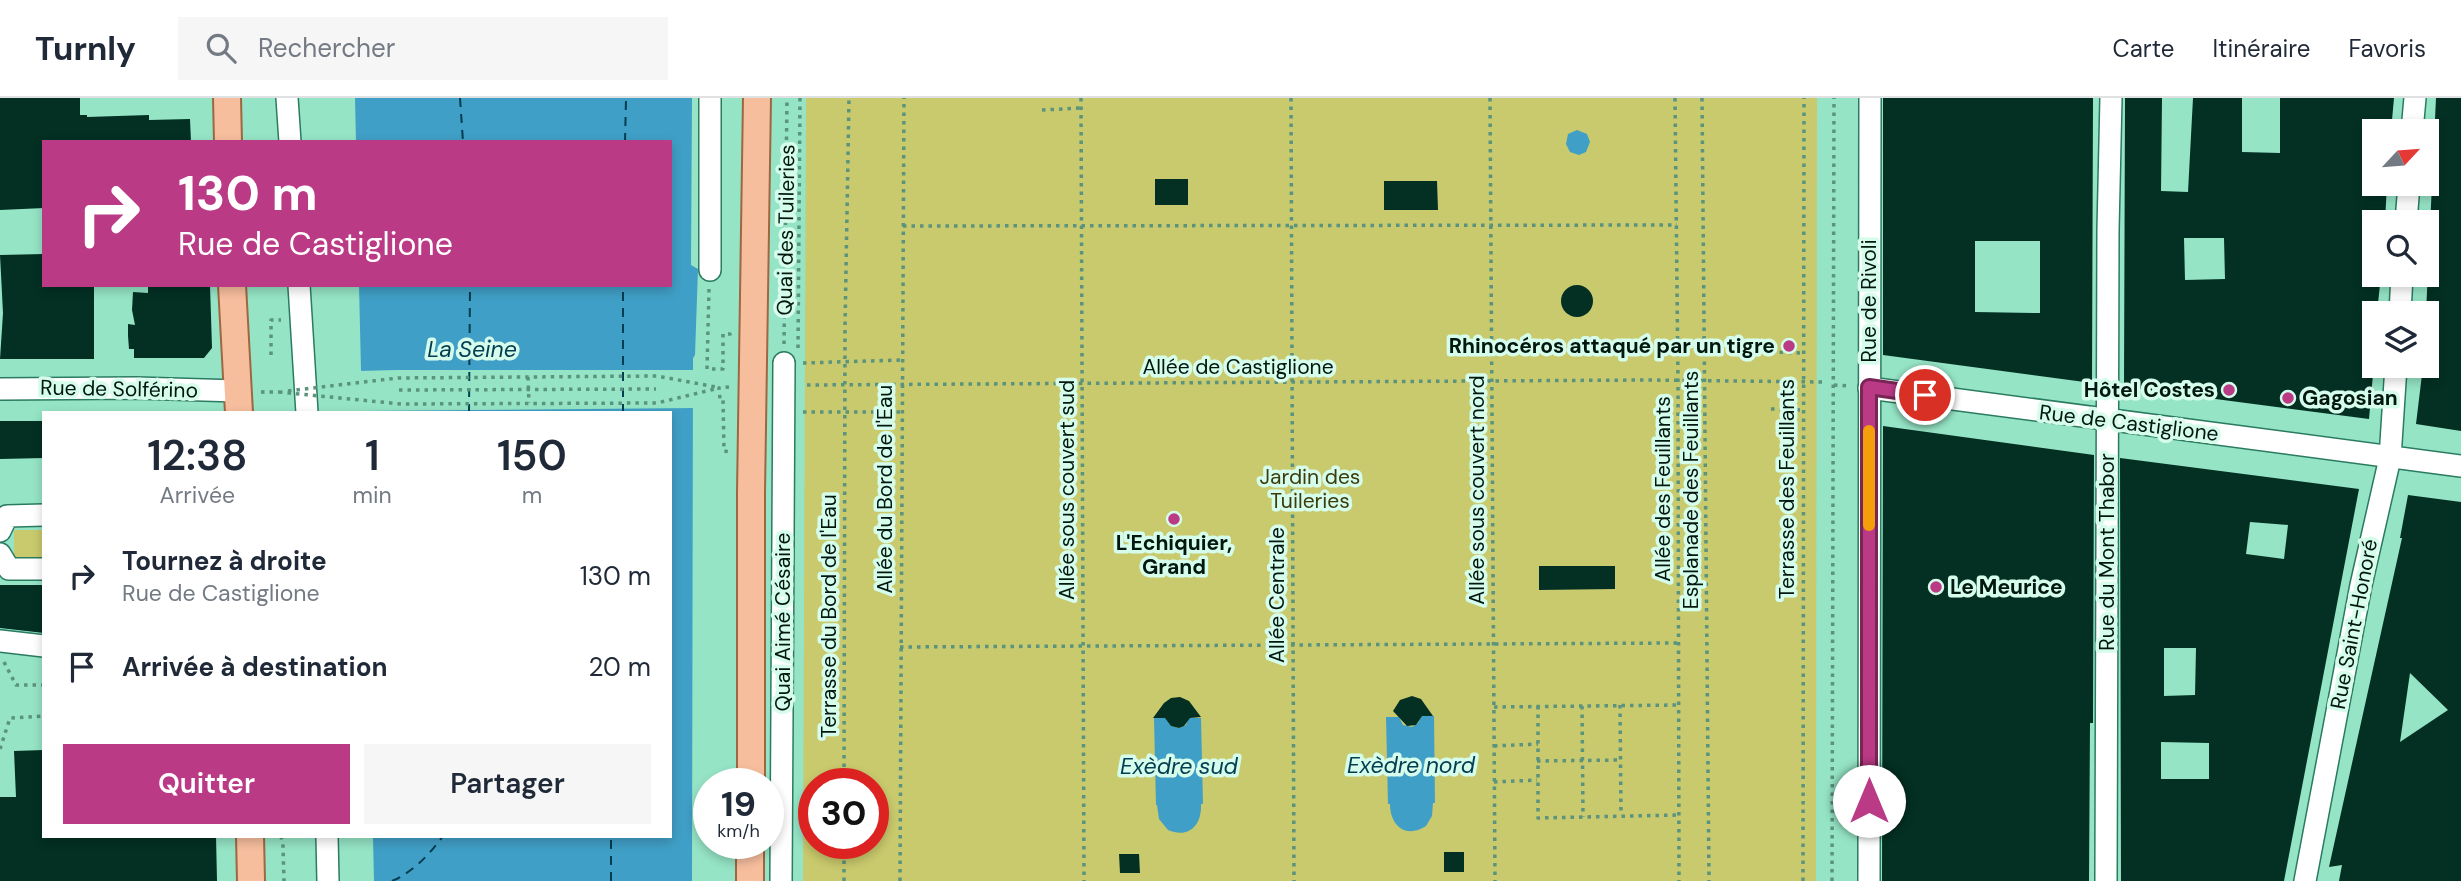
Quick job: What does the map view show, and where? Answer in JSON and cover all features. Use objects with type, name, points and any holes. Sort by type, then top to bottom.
[{"type":"main road","points":[[227,98],[228,140]]},
{"type":"main road","name":"Quai des Tuileries","points":[[754,348],[757,98]]},
{"type":"main road","points":[[232,287],[239,402]]},
{"type":"main road","name":"Quai Aimé Césaire","points":[[751,768],[754,348]]},
{"type":"main road","points":[[250,838],[251,881]]},
{"type":"main road","points":[[750,859],[750,881]]},
{"type":"street","points":[[287,98],[290,140]]},
{"type":"street","points":[[710,98],[710,274]]},
{"type":"street","name":"Rue de Rivoli","points":[[1868,881],[1870,98]]},
{"type":"street","name":"Rue du Mont Thabor","points":[[2106,881],[2110,98]]},
{"type":"street","points":[[2413,119],[2414,98]]},
{"type":"street","points":[[299,287],[307,411]]},
{"type":"street","name":"Quai Aimé Césaire","points":[[781,881],[793,358]]},
{"type":"street","name":"Rue Saint-Honoré","points":[[2305,881],[2361,585],[2390,458],[2395,378]]},
{"type":"street","name":"Rue de Castiglione","points":[[1869,387],[2461,466]]},
{"type":"street","name":"Rue de Solférino","points":[[0,389],[136,388],[239,402]]},
{"type":"street","points":[[0,531],[7,516],[42,515]]},
{"type":"street","points":[[0,554],[9,569],[42,569]]},
{"type":"street","points":[[0,641],[42,646]]},
{"type":"street","points":[[327,838],[328,881]]},
{"type":"path","name":"Quai des Tuileries","points":[[787,98],[793,358]]},
{"type":"path","name":"Quai des Tuileries","points":[[793,358],[800,98]]},
{"type":"path","name":"Terrasse du Bord de l'Eau","points":[[844,768],[844,385],[849,98]]},
{"type":"path","name":"Allée du Bord de l'Eau","points":[[900,881],[904,98]]},
{"type":"path","name":"Allée sous couvert sud","points":[[1081,98],[1084,881]]},
{"type":"path","name":"Allée Centrale","points":[[1291,98],[1294,881]]},
{"type":"path","name":"Allée sous couvert nord","points":[[1490,98],[1494,881]]},
{"type":"path","name":"Allée des Feuillants","points":[[1675,98],[1679,881]]},
{"type":"path","name":"Esplanade des Feuillants","points":[[1702,98],[1709,881]]},
{"type":"path","name":"Terrasse des Feuillants","points":[[1803,881],[1804,98]]},
{"type":"path","name":"Rue de Rivoli","points":[[1832,881],[1833,98]]},
{"type":"path","points":[[1042,110],[1081,108]]},
{"type":"path","points":[[903,226],[1676,225]]},
{"type":"path","points":[[710,274],[707,369],[723,369],[722,340]]},
{"type":"path","points":[[271,320],[271,355]]},
{"type":"path","points":[[1771,352],[1803,353]]},
{"type":"path","points":[[793,358],[845,362],[902,360]]},
{"type":"path","points":[[279,392],[398,378],[657,376],[719,388]]},
{"type":"path","points":[[528,377],[529,404]]},
{"type":"path","name":"Allée de Castiglione","points":[[807,385],[1646,380],[1824,382]]},
{"type":"path","points":[[268,392],[401,404],[657,403],[730,387]]},
{"type":"path","points":[[719,388],[720,399],[723,399],[724,452]]},
{"type":"path","points":[[399,390],[656,389]]},
{"type":"path","points":[[1771,409],[1803,410]]},
{"type":"path","points":[[797,412],[902,412]]},
{"type":"path","points":[[900,647],[1678,643]]},
{"type":"path","points":[[0,653],[16,685],[42,685]]},
{"type":"path","points":[[1620,705],[1621,816]]},
{"type":"path","points":[[1494,707],[1679,705]]},
{"type":"path","points":[[1538,706],[1538,818],[1679,815]]},
{"type":"path","points":[[1582,706],[1583,817]]},
{"type":"path","points":[[0,749],[10,718],[42,716]]},
{"type":"path","points":[[1494,746],[1538,744]]},
{"type":"path","points":[[1537,761],[1621,760]]},
{"type":"path","points":[[1494,782],[1538,780]]},
{"type":"path","points":[[281,838],[284,881]]},
{"type":"path","points":[[844,859],[844,881]]},
{"type":"green space","name":"Jardin des Tuileries","points":[[806,98],[1817,98],[1816,881],[803,881],[803,859],[889,859],[889,768],[803,768]]},
{"type":"green space","points":[[14,530],[42,530],[42,557],[14,558]]},
{"type":"water","name":"La Seine","points":[[355,98],[692,98],[691,265],[698,269],[693,358],[692,881],[374,881],[373,838],[672,838],[672,411],[362,411],[359,287],[672,287],[672,140],[356,140]]},
{"type":"water","points":[[1577,130],[1587,134],[1590,142],[1586,152],[1579,155],[1570,152],[1566,144],[1568,134]]},
{"type":"water","name":"Exèdre nord","points":[[1421,716],[1434,716],[1435,803],[1426,826],[1419,830],[1406,831],[1396,824],[1388,804],[1386,717],[1399,717],[1403,725],[1412,727],[1418,723]]},
{"type":"water","name":"Exèdre sud","points":[[1154,718],[1167,718],[1171,726],[1179,728],[1186,725],[1188,718],[1201,718],[1203,804],[1197,824],[1182,833],[1168,830],[1159,819],[1156,805]]},
{"type":"pier","points":[[696,370],[696,408],[359,411],[358,371]]},
{"type":"building","points":[[0,98],[80,98],[80,115],[87,117],[149,115],[149,120],[190,119],[191,140],[42,140],[42,208],[0,210]]},
{"type":"building","points":[[1883,98],[2093,98],[2092,383],[1883,355]],"holes":[[[1975,241],[2040,241],[2040,313],[1975,312]]]},
{"type":"building","points":[[2125,98],[2162,98],[2161,191],[2188,192],[2193,98],[2242,98],[2242,152],[2280,153],[2280,98],[2394,98],[2392,119],[2362,119],[2362,196],[2386,196],[2386,210],[2362,210],[2362,287],[2380,287],[2378,301],[2362,301],[2362,378],[2373,378],[2369,419],[2124,387]],"holes":[[[2184,238],[2224,238],[2225,279],[2185,280]]]},
{"type":"building","points":[[2436,98],[2461,98],[2461,431],[2416,424],[2422,378],[2439,378],[2439,301],[2427,301],[2427,287],[2439,287],[2439,210],[2431,210],[2431,196],[2440,196],[2440,119],[2435,119]]},
{"type":"building","points":[[1155,179],[1188,179],[1188,205],[1155,205]]},
{"type":"building","points":[[1384,181],[1437,181],[1438,210],[1384,210]]},
{"type":"building","points":[[42,254],[42,287],[94,287],[94,359],[0,359],[3,313],[0,255]]},
{"type":"building","points":[[1577,285],[1589,289],[1593,301],[1589,313],[1577,317],[1565,313],[1561,301],[1565,289]]},
{"type":"building","points":[[148,287],[210,287],[212,348],[204,358],[134,358],[134,349],[129,349],[128,336],[128,324],[135,325],[133,292],[148,293]]},
{"type":"building","points":[[0,421],[42,421],[42,458],[0,459]]},
{"type":"building","points":[[1883,426],[2094,455],[2093,723],[2090,723],[2089,881],[1882,881]]},
{"type":"building","points":[[2120,458],[2359,489],[2284,881],[2121,881]],"holes":[[[2250,522],[2288,525],[2284,559],[2246,554]],[[2164,648],[2196,648],[2195,695],[2164,696]],[[2161,742],[2209,743],[2209,779],[2161,779]]]},
{"type":"building","points":[[2408,495],[2461,502],[2461,881],[2339,881],[2342,865],[2329,867]],"holes":[[[2410,673],[2448,710],[2400,742]]]},
{"type":"building","points":[[1539,566],[1615,566],[1615,589],[1539,590]]},
{"type":"building","points":[[0,585],[42,585],[42,633],[0,628]]},
{"type":"building","points":[[1412,696],[1421,699],[1433,716],[1422,716],[1416,725],[1407,726],[1393,711],[1400,700]]},
{"type":"building","points":[[1180,697],[1189,701],[1201,717],[1190,718],[1179,728],[1171,726],[1165,718],[1153,718],[1164,703],[1171,698]]},
{"type":"building","points":[[42,750],[42,838],[216,838],[217,881],[0,881],[0,797],[16,797],[14,751]]},
{"type":"building","points":[[1444,852],[1464,852],[1464,872],[1444,872]]},
{"type":"building","points":[[1119,854],[1139,854],[1140,873],[1120,873]]},
{"type":"ferry route","points":[[460,98],[463,140]]},
{"type":"ferry route","points":[[625,140],[626,98]]},
{"type":"ferry route","points":[[469,411],[470,287]]},
{"type":"ferry route","points":[[623,287],[623,411]]},
{"type":"ferry route","points":[[392,881],[420,862],[441,838]]},
{"type":"ferry route","points":[[611,838],[611,881]]},
{"type":"slow traffic","points":[[1869,431],[1869,525]]},
{"type":"place","name":"Rhinocéros attaqué par un tigre","points":[[1789,346]]},
{"type":"place","name":"Hôtel Costes","points":[[2229,390]]},
{"type":"place","name":"Gagosian","points":[[2288,398]]},
{"type":"place","name":"L'Echiquier, Grand","points":[[1174,519]]},
{"type":"place","name":"Le Meurice","points":[[1936,587]]},
{"type":"route","points":[[1869,801],[1869,387],[1925,395]]}]
